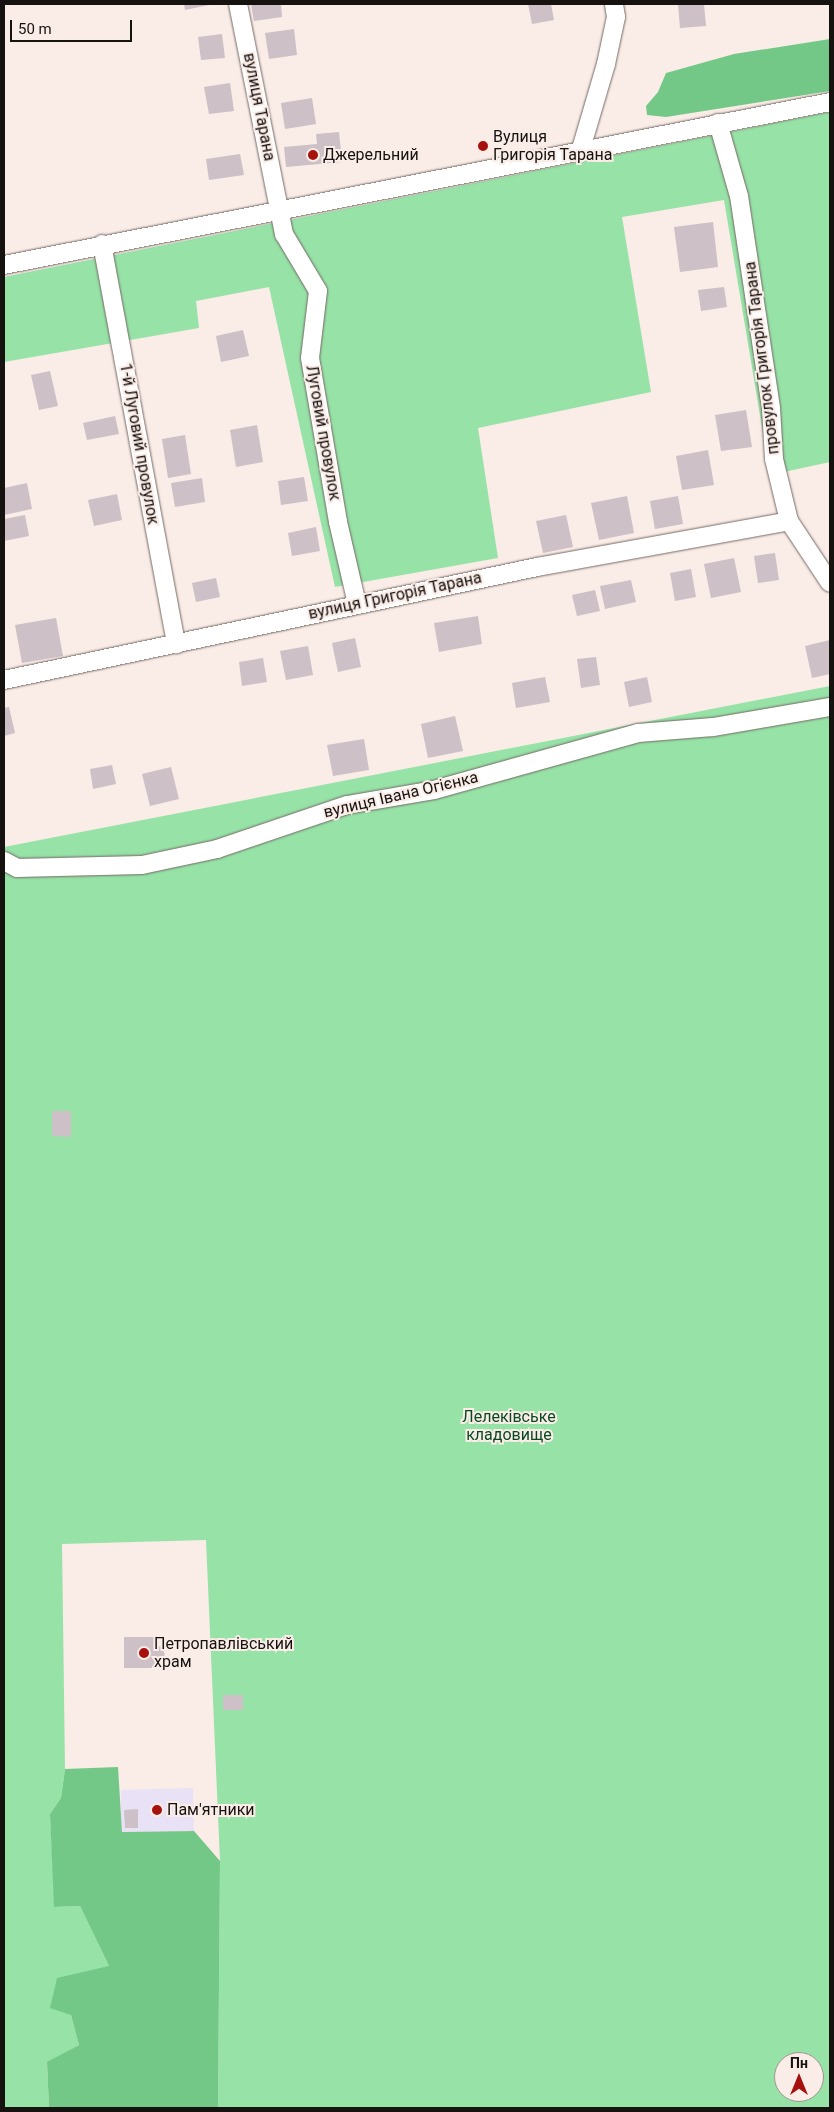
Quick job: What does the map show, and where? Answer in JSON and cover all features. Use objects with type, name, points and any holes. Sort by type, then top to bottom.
[{"type":"street","name":"вулиця Тарана","points":[[238,4],[279,209]]},
{"type":"street","points":[[581,149],[606,64],[616,17],[614,4]]},
{"type":"street","points":[[4,265],[581,149],[830,102]]},
{"type":"street","name":"провулок Григорія Тарана","points":[[718,122],[741,205],[771,408],[774,459],[788,521],[830,584]]},
{"type":"street","name":"Луговий провулок","points":[[279,209],[284,234],[318,291],[310,358],[338,522],[357,604]]},
{"type":"street","name":"1-й Луговий провулок","points":[[102,244],[176,644]]},
{"type":"street","name":"вулиця Григорія Тарана","points":[[4,680],[537,566],[788,521]]},
{"type":"street","name":"вулиця Івана Огієнка","points":[[4,862],[17,868],[142,865],[217,848],[347,805],[434,790],[638,733],[713,727],[830,707]]},
{"type":"shaded area","name":"Пам'ятники","points":[[193,1788],[194,1831],[121,1832],[121,1790]]},
{"type":"green space","points":[[830,39],[830,91],[666,117],[647,115],[646,106],[658,92],[666,73],[734,54]]},
{"type":"green space","points":[[830,112],[830,462],[770,475],[724,200],[622,217],[651,392],[478,428],[498,558],[335,587],[269,287],[196,301],[199,328],[4,362],[4,277]]},
{"type":"green space","name":"Лелеківське кладовище","points":[[830,686],[830,2108],[218,2108],[220,1861],[206,1540],[62,1544],[65,1769],[61,1798],[50,1814],[55,1907],[80,1906],[109,1966],[71,2015],[79,2045],[47,2063],[49,2108],[4,2108],[4,847]]},
{"type":"green space","points":[[118,1767],[122,1832],[194,1831],[220,1861],[218,2108],[49,2108],[47,2062],[79,2045],[71,2015],[50,2008],[57,1978],[109,1966],[80,1906],[54,1907],[50,1814],[61,1798],[65,1769]]},
{"type":"building","points":[[184,4],[209,4],[209,5],[185,10]]},
{"type":"building","points":[[251,4],[281,4],[282,17],[254,21]]},
{"type":"building","points":[[528,4],[551,4],[554,20],[532,24]]},
{"type":"building","points":[[678,4],[704,4],[706,26],[680,28]]},
{"type":"building","points":[[294,29],[297,55],[269,59],[265,33]]},
{"type":"building","points":[[222,34],[225,58],[201,60],[198,37]]},
{"type":"building","points":[[230,83],[234,111],[209,114],[204,87]]},
{"type":"building","points":[[312,98],[316,124],[285,129],[281,103]]},
{"type":"building","name":"Джерельний","points":[[339,132],[342,162],[286,167],[284,147],[317,144],[316,134]]},
{"type":"building","points":[[240,154],[244,175],[209,180],[206,159]]},
{"type":"building","points":[[713,222],[718,267],[680,272],[674,227]]},
{"type":"building","points":[[724,287],[727,307],[701,311],[698,290]]},
{"type":"building","points":[[243,330],[249,356],[221,362],[216,336]]},
{"type":"building","points":[[50,371],[58,406],[39,410],[31,375]]},
{"type":"building","points":[[746,410],[752,447],[721,451],[715,415]]},
{"type":"building","points":[[115,416],[119,434],[87,440],[83,423]]},
{"type":"building","points":[[257,425],[263,462],[236,467],[230,430]]},
{"type":"building","points":[[185,435],[191,474],[168,478],[162,439]]},
{"type":"building","points":[[708,450],[714,485],[682,490],[676,456]]},
{"type":"building","points":[[304,477],[308,501],[281,505],[278,481]]},
{"type":"building","points":[[202,478],[205,502],[175,507],[171,483]]},
{"type":"building","points":[[27,483],[32,509],[4,515],[4,488]]},
{"type":"building","points":[[117,494],[122,520],[94,526],[88,500]]},
{"type":"building","points":[[627,496],[634,533],[599,540],[591,503]]},
{"type":"building","points":[[678,496],[683,524],[655,529],[650,501]]},
{"type":"building","points":[[25,515],[29,536],[4,541],[4,519]]},
{"type":"building","points":[[566,515],[573,547],[543,553],[536,521]]},
{"type":"building","points":[[316,527],[320,551],[292,556],[288,533]]},
{"type":"building","points":[[775,553],[779,580],[758,583],[754,556]]},
{"type":"building","points":[[734,558],[741,592],[711,598],[704,564]]},
{"type":"building","points":[[691,569],[696,597],[675,601],[670,573]]},
{"type":"building","points":[[216,578],[220,597],[196,602],[192,583]]},
{"type":"building","points":[[631,580],[636,602],[605,609],[600,586]]},
{"type":"building","points":[[595,590],[600,611],[577,616],[572,595]]},
{"type":"building","points":[[478,616],[482,644],[439,652],[434,623]]},
{"type":"building","points":[[56,618],[63,656],[22,663],[15,625]]},
{"type":"building","points":[[355,638],[361,667],[338,672],[332,643]]},
{"type":"building","points":[[830,640],[830,674],[812,678],[805,646]]},
{"type":"building","points":[[308,646],[313,675],[286,680],[280,651]]},
{"type":"building","points":[[596,657],[600,685],[581,688],[577,659]]},
{"type":"building","points":[[263,658],[267,682],[242,686],[239,662]]},
{"type":"building","points":[[545,677],[550,702],[516,708],[512,683]]},
{"type":"building","points":[[647,677],[652,702],[629,707],[624,682]]},
{"type":"building","points":[[9,707],[15,733],[4,736],[4,708]]},
{"type":"building","points":[[455,716],[463,751],[428,758],[421,724]]},
{"type":"building","points":[[364,739],[369,770],[333,776],[327,745]]},
{"type":"building","points":[[112,765],[116,784],[93,789],[90,769]]},
{"type":"building","points":[[171,767],[179,799],[150,806],[142,774]]},
{"type":"building","points":[[52,1111],[71,1111],[71,1137],[52,1136]]},
{"type":"building","name":"Петропавлівський храм","points":[[124,1637],[157,1637],[157,1646],[162,1647],[165,1655],[157,1660],[157,1668],[124,1668]]},
{"type":"building","points":[[223,1695],[243,1695],[243,1710],[223,1710]]},
{"type":"building","points":[[138,1809],[138,1828],[125,1828],[124,1810]]},
{"type":"place","name":"Вулиця Григорія Тарана","points":[[483,146]]},
{"type":"place","name":"Джерельний","points":[[313,155]]},
{"type":"place","name":"Петропавлівський храм","points":[[144,1653]]},
{"type":"place","name":"Пам'ятники","points":[[157,1810]]}]
